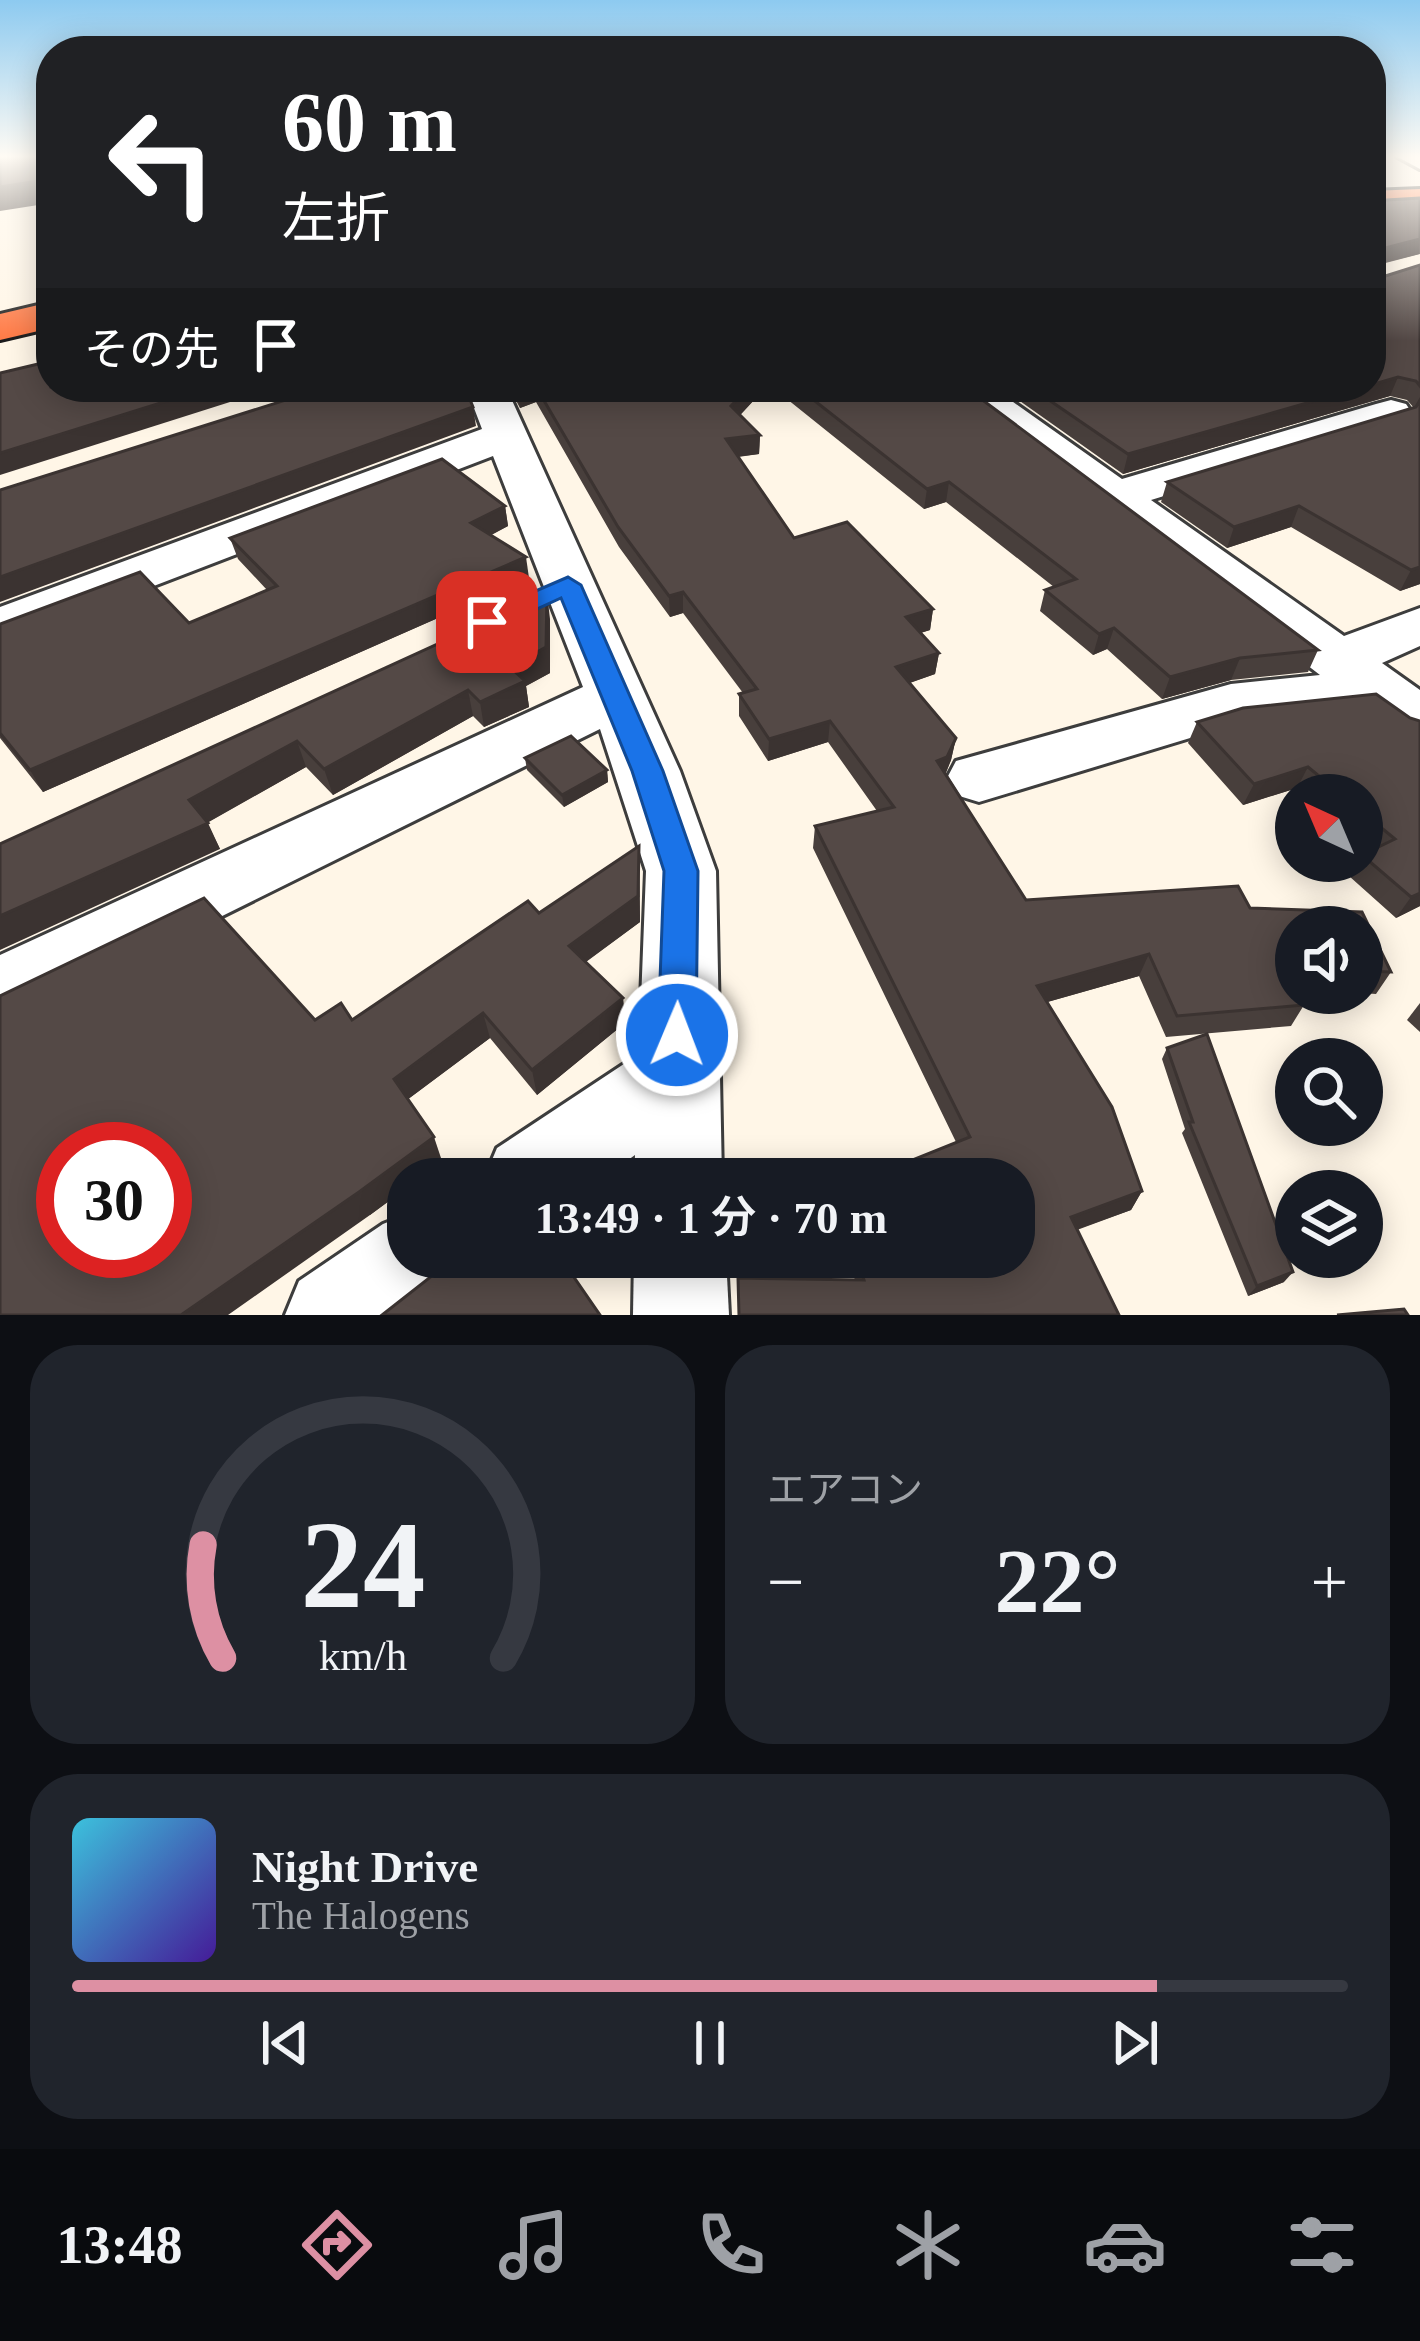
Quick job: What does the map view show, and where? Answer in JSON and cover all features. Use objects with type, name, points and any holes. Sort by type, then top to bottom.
[{"type":"highway","points":[[0,300],[36,292]]},
{"type":"highway","points":[[0,327],[36,318]]},
{"type":"street","points":[[492,402],[547,594],[616,696],[648,771],[681,871],[678,1158]]},
{"type":"street","points":[[985,402],[1379,689]]},
{"type":"street","points":[[1379,402],[1410,415]]},
{"type":"street","points":[[1114,496],[1410,415]]},
{"type":"street","points":[[0,626],[504,436]]},
{"type":"street","points":[[1379,689],[1420,625]]},
{"type":"street","points":[[979,778],[1231,705],[1379,689]]},
{"type":"street","points":[[0,992],[616,696]]},
{"type":"street","points":[[558,1158],[676,1076]]},
{"type":"street","points":[[333,1315],[387,1277]]},
{"type":"street","points":[[680,1278],[681,1315]]},
{"type":"building","points":[[1386,217],[1420,217],[1420,239],[1386,248]]},
{"type":"building","points":[[1420,265],[1420,386],[1398,377],[1386,381],[1386,276]]},
{"type":"building","points":[[36,365],[36,402],[164,402],[0,453],[0,373]]},
{"type":"building","points":[[1420,400],[1420,567],[1411,570],[1299,506],[1234,527],[1167,482],[1416,407]]},
{"type":"building","points":[[279,402],[471,402],[473,407],[0,577],[0,490]]},
{"type":"building","points":[[545,402],[735,402],[731,406],[760,435],[726,439],[794,538],[847,522],[933,609],[906,617],[939,653],[896,667],[956,738],[947,757],[937,761],[1026,900],[1238,886],[1250,908],[1275,909],[1275,1008],[1177,1016],[1149,954],[1037,986],[1112,1107],[1142,1191],[1071,1217],[1119,1315],[739,1315],[738,1278],[1035,1278],[1035,1158],[918,1158],[970,1137],[815,826],[894,807],[830,721],[769,739],[739,694],[757,689],[683,592],[669,596],[618,527]]},
{"type":"building","points":[[816,402],[985,402],[1318,650],[1240,658],[1170,677],[1114,628],[1099,634],[1045,590],[1076,579],[949,482],[927,489]]},
{"type":"building","points":[[1052,402],[1310,402],[1128,454]]},
{"type":"building","points":[[442,459],[505,506],[471,523],[526,557],[30,770],[0,733],[0,624],[140,572],[189,623],[277,586],[230,538]]},
{"type":"building","points":[[547,594],[546,647],[510,667],[525,681],[480,702],[468,690],[324,769],[297,741],[189,800],[208,823],[0,916],[0,844]]},
{"type":"building","points":[[1376,694],[1420,721],[1420,893],[1411,897],[1383,873],[1383,845],[1395,839],[1383,829],[1383,774],[1316,774],[1308,767],[1254,784],[1197,722],[1243,708]]},
{"type":"building","points":[[571,736],[607,770],[562,795],[525,758]]},
{"type":"building","points":[[639,846],[638,896],[569,946],[623,998],[532,1070],[483,1013],[394,1079],[434,1137],[405,1158],[387,1158],[387,1171],[181,1315],[0,1315],[0,996],[204,898],[315,1020],[341,1003],[352,1020],[528,901],[539,913]]},
{"type":"building","points":[[1207,1034],[1275,1222],[1278,1278],[1257,1286],[1189,1122],[1193,1122],[1167,1048]]},
{"type":"building","points":[[429,1278],[574,1278],[600,1315],[382,1315]]},
{"type":"building","points":[[1404,1309],[1408,1315],[1337,1315]]},
{"type":"route","points":[[487,622],[568,585],[648,771],[681,871],[677,1035]]}]
